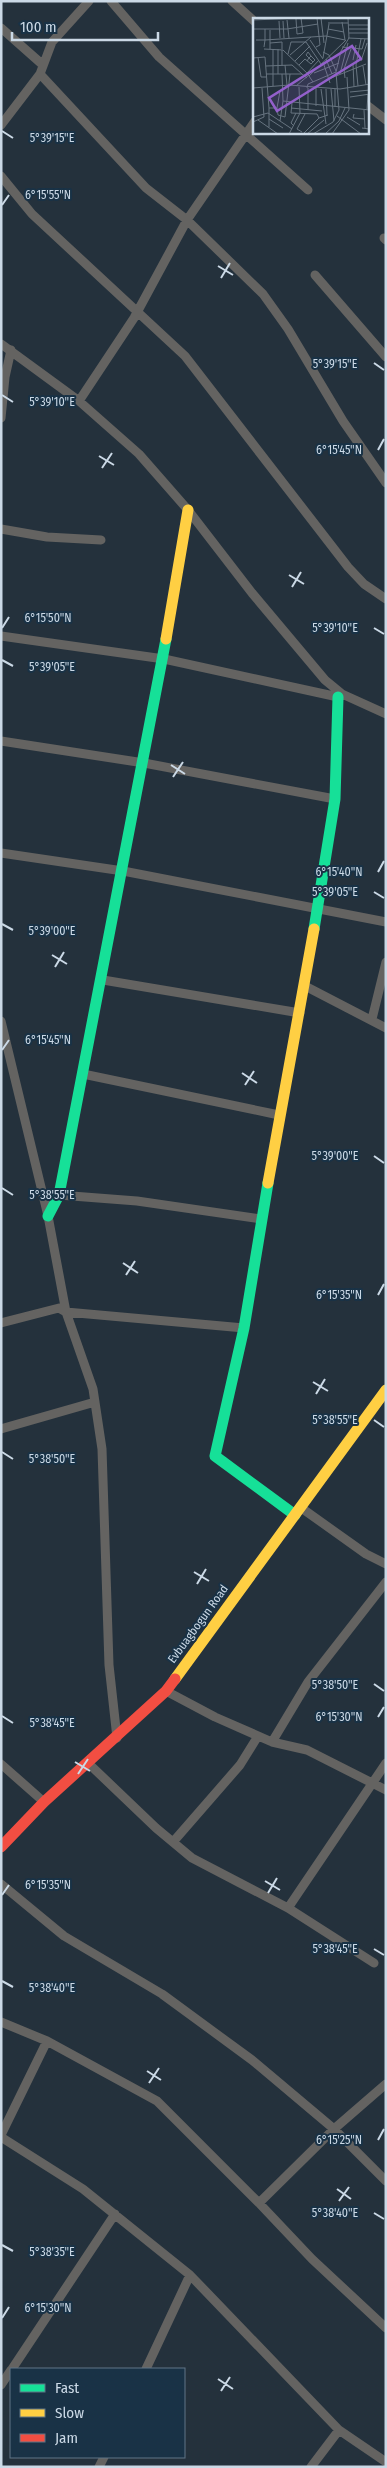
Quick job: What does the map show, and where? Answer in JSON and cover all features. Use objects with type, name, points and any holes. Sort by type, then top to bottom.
[{"type":"street","points":[[1,125],[42,70],[52,42],[89,1]]},
{"type":"street","points":[[111,1],[159,57],[308,190]]},
{"type":"street","points":[[232,1],[253,21]]},
{"type":"street","points":[[1,28],[42,70],[146,188],[186,220],[263,294],[288,329],[343,421],[386,483]]},
{"type":"street","points":[[370,107],[385,118]]},
{"type":"street","points":[[79,401],[138,311],[186,220],[253,122]]},
{"type":"street","points":[[1,176],[32,214],[185,356],[348,568],[364,584],[386,599]]},
{"type":"street","points":[[315,275],[386,357]]},
{"type":"street","points":[[1,344],[79,401],[139,454],[188,510],[312,666],[340,695],[335,798],[318,910],[300,1013],[279,1115],[244,1328],[215,1456],[219,1461],[366,1554],[386,1564]]},
{"type":"street","points":[[1,418],[5,377],[11,350]]},
{"type":"street","points":[[48,1216],[60,1195],[103,980],[164,658],[188,510]]},
{"type":"street","points":[[1,529],[47,537],[101,540]]},
{"type":"street","points":[[1,636],[164,658],[340,695],[386,714]]},
{"type":"street","points":[[1,741],[144,763],[335,798]]},
{"type":"street","points":[[1,853],[123,872],[386,922]]},
{"type":"street","points":[[372,1019],[386,962]]},
{"type":"street","points":[[103,980],[300,1013]]},
{"type":"street","points":[[305,986],[372,1019],[386,1028]]},
{"type":"street","points":[[1,1021],[48,1216],[66,1312],[93,1389],[102,1450],[109,1666],[117,1738]]},
{"type":"street","points":[[83,1074],[279,1115]]},
{"type":"street","points":[[60,1195],[137,1201],[261,1219]]},
{"type":"street","points":[[1,1323],[59,1308],[66,1312],[244,1328]]},
{"type":"street","name":"Evbuagbogun Road","points":[[1,1847],[44,1802],[117,1738],[166,1691],[386,1390]]},
{"type":"street","points":[[1,1429],[95,1402]]},
{"type":"street","points":[[272,1742],[308,1682],[386,1582]]},
{"type":"street","points":[[166,1691],[215,1717],[272,1742],[307,1750],[386,1790]]},
{"type":"street","points":[[173,1842],[240,1765],[258,1736]]},
{"type":"street","points":[[88,1763],[192,1858],[288,1908],[374,1963]]},
{"type":"street","points":[[288,1908],[386,1763]]},
{"type":"street","points":[[1,1764],[44,1802]]},
{"type":"street","points":[[1,1884],[64,1936],[162,1994],[252,2060],[334,2130],[386,2181]]},
{"type":"street","points":[[1,2022],[47,2041],[157,2101],[312,2259],[386,2328]]},
{"type":"street","points":[[47,2041],[1,2136],[66,2178],[115,2214],[190,2275],[339,2430],[386,2462]]},
{"type":"street","points":[[259,2203],[334,2130],[386,2084]]},
{"type":"street","points":[[13,2368],[115,2214]]},
{"type":"street","points":[[146,2368],[190,2275]]},
{"type":"street","points":[[1,2385],[10,2373]]},
{"type":"street","points":[[311,2467],[339,2430]]},
{"type":"traffic: fast","points":[[48,1216],[59,1195],[166,639]]},
{"type":"traffic: fast","points":[[314,929],[335,799],[338,697]]},
{"type":"traffic: fast","points":[[268,1183],[244,1328],[215,1456],[295,1515]]},
{"type":"traffic: slow","points":[[166,639],[188,510]]},
{"type":"traffic: slow","points":[[268,1183],[314,929]]},
{"type":"traffic: slow","points":[[175,1679],[386,1390]]},
{"type":"traffic: jam","points":[[1,1847],[44,1802],[166,1691],[175,1679]]}]
